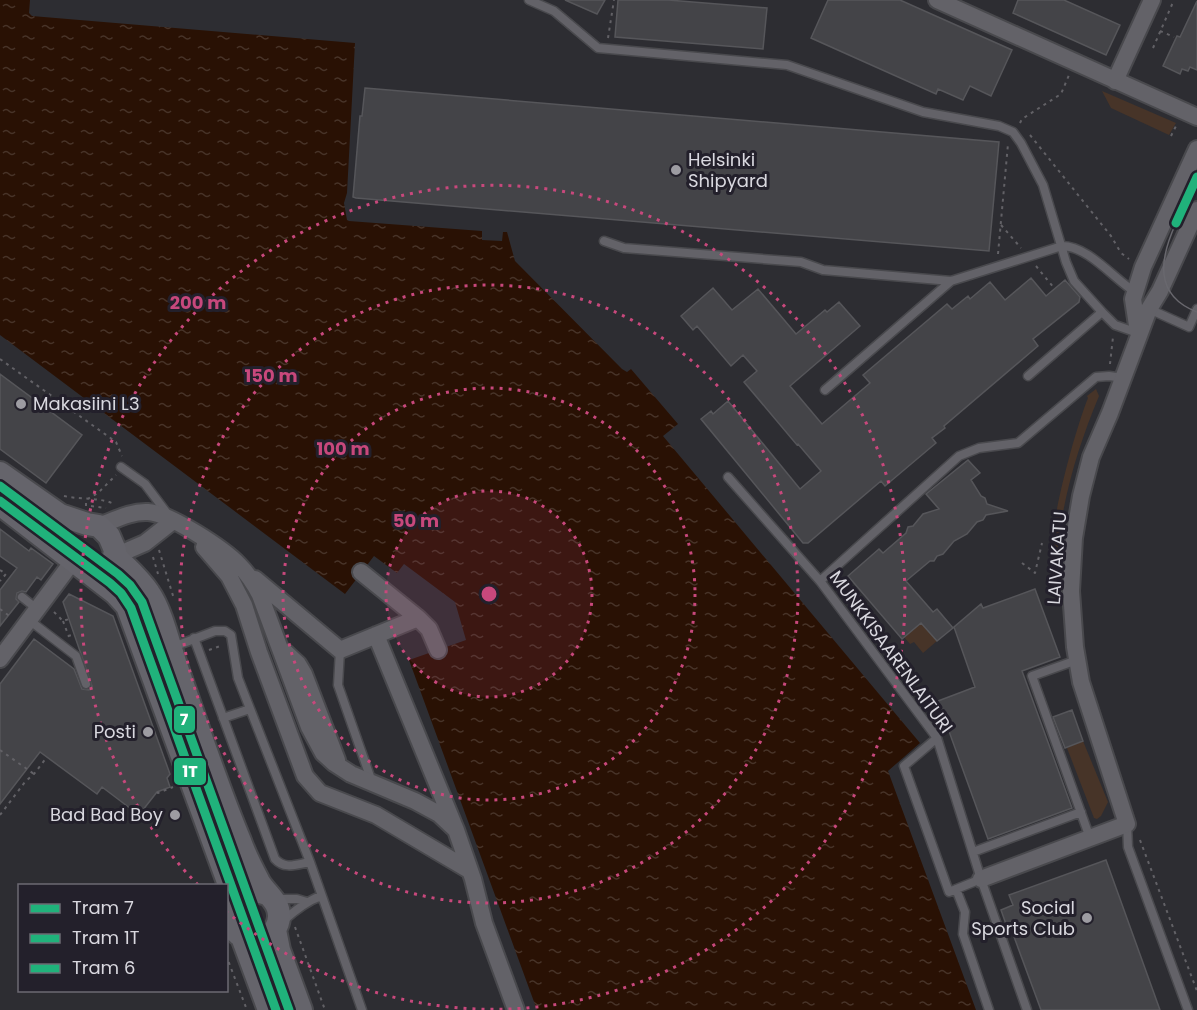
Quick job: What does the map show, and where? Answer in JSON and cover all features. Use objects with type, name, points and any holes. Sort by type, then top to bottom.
[{"type":"main road","points":[[0,473],[60,515],[99,526],[113,543],[115,556],[150,594],[240,841],[257,879],[278,907],[282,927],[279,950],[301,1010]]},
{"type":"main road","points":[[0,504],[115,592],[127,606],[147,657],[222,884]]},
{"type":"main road","points":[[82,568],[101,572],[108,567],[115,556]]},
{"type":"main road","points":[[234,921],[247,892],[257,891],[270,897]]},
{"type":"main road","points":[[228,903],[269,1010]]},
{"type":"main road","points":[[234,921],[258,940],[282,927]]},
{"type":"street","points":[[1115,81],[1152,0]]},
{"type":"street","points":[[943,1],[1197,117]]},
{"type":"street","name":"LAIVAKATU","points":[[1138,333],[1133,299],[1135,292],[1143,267],[1197,148]]},
{"type":"street","name":"LAIVAKATU","points":[[1127,824],[1081,682],[1071,591],[1074,538],[1091,457],[1124,378],[1138,333],[1197,210]]},
{"type":"street","points":[[99,526],[134,512],[157,513],[173,521],[237,562],[340,650],[418,618]]},
{"type":"street","points":[[115,556],[145,543],[173,521]]},
{"type":"street","points":[[190,530],[230,576],[244,605],[305,776],[320,793],[376,815],[469,870]]},
{"type":"street","points":[[237,562],[251,579],[281,648],[316,742],[323,753],[339,766],[439,814],[456,830]]},
{"type":"street","points":[[0,658],[82,568]]},
{"type":"street","points":[[362,572],[429,629],[438,650]]},
{"type":"street","points":[[376,636],[456,830],[473,879],[484,923],[516,1010]]},
{"type":"street","points":[[981,879],[1127,824]]},
{"type":"lane","points":[[529,0],[554,11],[598,48],[787,65],[923,112],[1009,129],[1021,143],[1043,185],[1074,281],[1115,325],[1138,333]]},
{"type":"lane","points":[[604,241],[624,248],[801,262],[823,270],[951,281],[1062,246],[1071,246],[1082,250],[1135,292]]},
{"type":"lane","points":[[825,390],[951,281]]},
{"type":"lane","points":[[1149,309],[1189,327],[1197,309]]},
{"type":"lane","points":[[1028,376],[1102,312]]},
{"type":"lane","points":[[820,581],[959,456],[979,448],[1018,443],[1096,377],[1124,378]]},
{"type":"lane","points":[[121,467],[145,484],[173,521]]},
{"type":"lane","name":"MUNKKISAARENLAITURI","points":[[728,477],[820,581],[937,738],[981,879],[1027,1010]]},
{"type":"lane","points":[[22,597],[76,656],[86,684]]},
{"type":"lane","points":[[147,657],[215,631],[225,631],[231,635],[236,670],[310,862],[362,1010]]},
{"type":"lane","points":[[194,638],[275,859],[286,867],[310,862]]},
{"type":"lane","points":[[340,650],[338,686],[372,783]]},
{"type":"lane","points":[[1077,660],[1032,676],[1090,838]]},
{"type":"lane","points":[[223,718],[250,709]]},
{"type":"lane","points":[[937,738],[904,766],[949,892],[981,879]]},
{"type":"lane","points":[[973,852],[1081,812]]},
{"type":"lane","points":[[1127,824],[1128,847],[1188,1010]]},
{"type":"lane","points":[[956,889],[965,912],[963,934],[989,1010]]},
{"type":"lane","points":[[282,927],[307,902],[321,896]]},
{"type":"lane","points":[[270,897],[307,902]]},
{"type":"path","points":[[607,41],[614,0]]},
{"type":"path","points":[[1153,48],[1174,0]]},
{"type":"path","points":[[1160,31],[1174,37]]},
{"type":"path","points":[[994,258],[999,253],[1009,129],[1012,121],[1021,124],[1022,119],[1061,94],[1069,76]]},
{"type":"path","points":[[1172,136],[1178,122]]},
{"type":"path","points":[[1027,131],[1111,236],[1121,253],[1132,261]]},
{"type":"path","points":[[0,359],[116,442],[122,452],[121,467],[106,487],[86,500]]},
{"type":"path","points":[[55,492],[86,500],[102,499],[117,506]]},
{"type":"path","points":[[86,500],[86,506]]},
{"type":"path","points":[[1022,563],[1035,573],[1042,543]]},
{"type":"path","points":[[157,544],[172,588],[175,606]]},
{"type":"path","points":[[0,570],[6,574],[0,582],[4,585]]},
{"type":"path","points":[[0,609],[9,616]]},
{"type":"path","points":[[39,613],[63,621],[69,619]]},
{"type":"path","points":[[68,636],[75,634]]},
{"type":"path","points":[[0,750],[34,774]]},
{"type":"path","points":[[0,815],[47,757]]},
{"type":"path","points":[[157,792],[179,785]]},
{"type":"path","points":[[1127,824],[1142,843],[1197,991]]},
{"type":"path","points":[[282,927],[325,1010]]},
{"type":"path","points":[[228,960],[247,1010]]},
{"type":"shaded area","points":[[1102,91],[1176,123],[1169,135],[1111,108]]},
{"type":"shaded area","points":[[1096,389],[1099,396],[1070,480],[1061,523],[1056,567],[1052,568],[1053,533],[1062,484],[1087,396]]},
{"type":"shaded area","points":[[921,623],[937,641],[923,653],[914,642],[910,644],[904,637]]},
{"type":"shaded area","points":[[1083,741],[1108,802],[1097,819],[1094,818],[1067,748]]},
{"type":"water","points":[[0,0],[30,0],[29,13],[32,16],[355,43],[347,193],[344,203],[347,220],[482,231],[482,240],[502,241],[503,232],[507,232],[515,261],[622,369],[627,372],[631,369],[678,424],[663,436],[920,743],[888,771],[976,1010],[537,1010],[409,660],[466,640],[455,602],[404,564],[397,573],[374,556],[345,594],[0,335]]},
{"type":"building","points":[[565,0],[605,0],[597,14]]},
{"type":"building","points":[[618,0],[668,0],[767,8],[763,49],[615,37]]},
{"type":"building","points":[[828,0],[900,0],[1012,50],[991,96],[970,86],[963,100],[938,89],[936,94],[811,38]]},
{"type":"building","points":[[1018,0],[1064,0],[1120,25],[1106,55],[1013,13]]},
{"type":"building","points":[[1197,1],[1197,70],[1190,67],[1188,71],[1182,69],[1180,74],[1163,66]]},
{"type":"building","name":"Helsinki Shipyard","points":[[365,88],[999,142],[989,251],[356,198],[353,197],[360,116],[362,116]]},
{"type":"building","points":[[1031,278],[1046,296],[1065,280],[1080,297],[1079,302],[1033,339],[1038,346],[944,426],[945,428],[932,438],[936,443],[885,486],[881,481],[808,543],[803,543],[701,419],[711,411],[713,414],[728,401],[800,489],[821,471],[744,382],[757,371],[743,355],[731,366],[697,326],[693,330],[681,316],[713,288],[732,310],[758,289],[796,334],[825,310],[827,312],[839,302],[860,326],[790,386],[822,424],[870,383],[863,375],[947,304],[952,309],[968,296],[970,299],[990,282],[1005,300]]},
{"type":"building","name":"Makasiini L3","points":[[0,374],[82,435],[46,483],[0,449]]},
{"type":"building","points":[[968,460],[980,473],[971,480],[987,504],[1008,511],[986,515],[967,534],[954,541],[943,554],[937,556],[934,561],[930,561],[906,581],[933,612],[937,609],[953,628],[937,641],[921,623],[902,639],[848,576],[879,549],[883,553],[923,514],[939,509],[926,494]]},
{"type":"building","points":[[0,529],[29,551],[31,548],[53,564],[41,580],[37,577],[26,592],[17,593],[16,599],[19,602],[0,626],[0,590],[17,568],[0,556]]},
{"type":"building","points":[[1035,589],[1060,657],[1022,671],[1072,808],[988,839],[938,701],[975,687],[954,627],[981,604],[983,608]]},
{"type":"building","points":[[69,594],[113,616],[170,774],[167,778],[170,787],[157,792],[139,815],[102,787],[97,794],[40,752],[0,804],[0,684],[34,639],[74,669],[82,689],[89,690],[92,686],[63,602]]},
{"type":"building","points":[[1072,710],[1083,741],[1065,748],[1053,717]]},
{"type":"building","points":[[1106,860],[1160,1010],[1041,1010],[1010,926],[1007,927],[1001,910],[1013,905],[1009,895]]},
{"type":"tram line","name":"6","points":[[1176,223],[1197,177]]},
{"type":"tram line","points":[[1176,223],[1166,249],[1164,274],[1173,296],[1183,305],[1197,312]]},
{"type":"tram line","name":"7","points":[[0,486],[118,574],[130,585],[142,602],[289,1010]]},
{"type":"tram line","name":"1T","points":[[0,501],[110,583],[121,593],[131,608],[276,1010]]},
{"type":"place","name":"Helsinki Shipyard","points":[[676,170]]},
{"type":"place","name":"Makasiini L3","points":[[21,404]]},
{"type":"place","name":"Posti","points":[[148,732]]},
{"type":"place","name":"Bad Bad Boy","points":[[175,815]]},
{"type":"place","name":"Social Sports Club","points":[[1087,918]]}]
